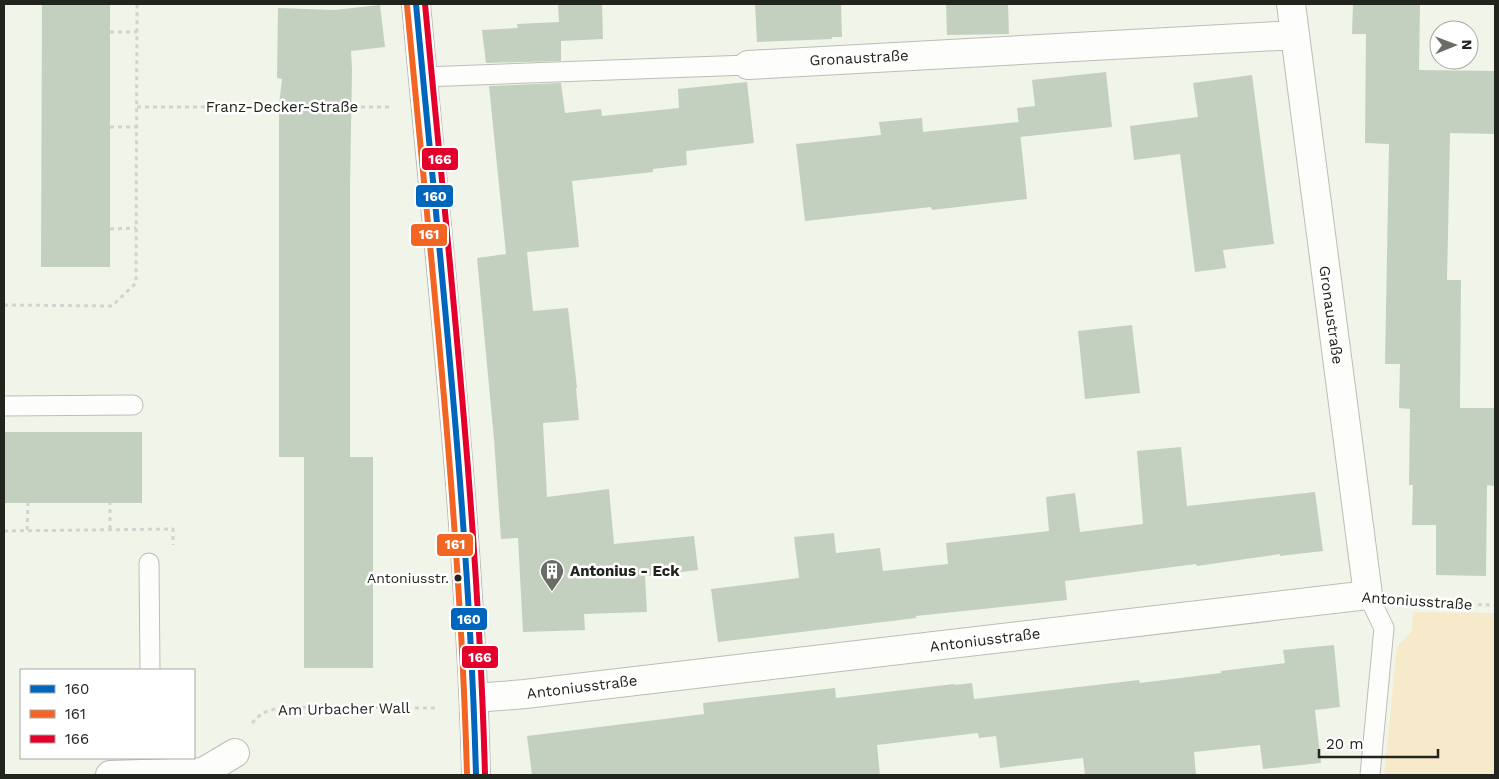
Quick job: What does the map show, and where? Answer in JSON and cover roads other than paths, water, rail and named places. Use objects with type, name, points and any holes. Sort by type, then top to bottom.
[{"type":"street","points":[[416,4],[450,353],[468,593],[476,775]]},
{"type":"street","name":"Gronaustraße","points":[[1291,4],[1368,595]]},
{"type":"street","name":"Gronaustraße","points":[[748,64],[1295,34]]},
{"type":"street","name":"Antoniusstraße","points":[[474,703],[525,694],[1368,595]]},
{"type":"street","points":[[110,775],[151,766],[172,774],[203,772],[234,754]]},
{"type":"lane","name":"Gronaustraße","points":[[423,77],[748,64]]},
{"type":"lane","points":[[4,406],[134,405]]},
{"type":"lane","points":[[149,562],[150,669]]},
{"type":"lane","points":[[1368,595],[1384,628],[1370,775]]},
{"type":"place","name":"Antoniusstr.","points":[[458,578]]},
{"type":"place","name":"Antonius - Eck","points":[[552,592]]}]
